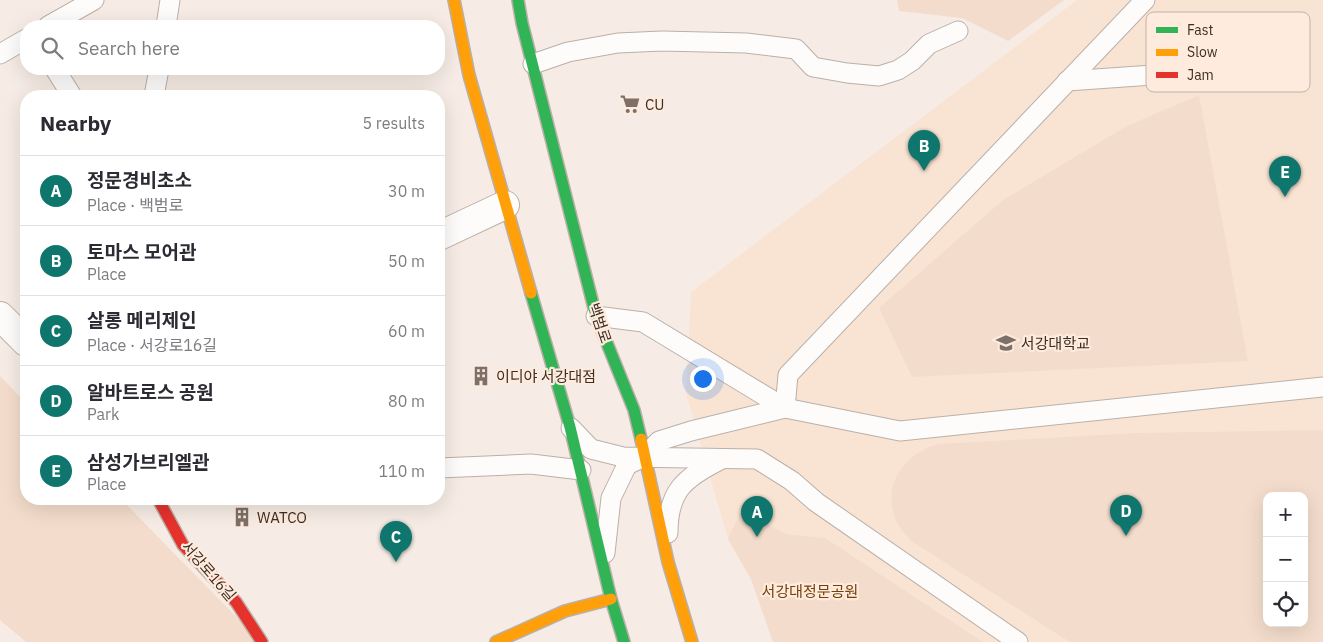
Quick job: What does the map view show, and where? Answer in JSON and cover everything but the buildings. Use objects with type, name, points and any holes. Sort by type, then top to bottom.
[{"type":"main road","points":[[454,0],[470,75],[505,205],[570,427],[611,599],[624,642]]},
{"type":"main road","name":"백범로","points":[[518,0],[522,23],[596,316],[634,410],[668,562],[692,642]]},
{"type":"main road","name":"서강로16길","points":[[161,505],[183,544],[236,602],[262,642]]},
{"type":"main road","points":[[496,642],[565,611],[611,599]]},
{"type":"street","points":[[445,233],[505,205]]},
{"type":"street","points":[[0,316],[20,336]]},
{"type":"lane","points":[[59,20],[94,0]]},
{"type":"lane","points":[[167,20],[170,0]]},
{"type":"lane","points":[[785,408],[788,375],[1145,0]]},
{"type":"lane","points":[[533,64],[568,52],[618,43],[662,41],[746,43],[796,49],[813,67],[879,76],[898,70],[912,61],[929,44],[958,31]]},
{"type":"lane","points":[[0,54],[20,42]]},
{"type":"lane","points":[[59,75],[68,90]]},
{"type":"lane","points":[[155,90],[158,75]]},
{"type":"lane","points":[[1067,81],[1146,76]]},
{"type":"lane","points":[[596,316],[643,322],[785,408],[900,431],[1323,387]]},
{"type":"lane","points":[[604,568],[611,498],[628,465],[644,458],[659,442],[691,431],[785,408]]},
{"type":"lane","points":[[570,427],[591,448],[623,458],[757,459],[792,480],[816,502],[1018,642]]},
{"type":"lane","points":[[668,562],[668,514],[680,486],[698,471],[723,458]]},
{"type":"lane","points":[[445,468],[531,464],[581,470]]},
{"type":"shaded area","name":"서강대학교","points":[[1077,0],[1323,0],[1323,642],[773,642],[751,579],[728,539],[686,394],[691,292]]},
{"type":"green space","points":[[897,0],[1064,0],[1008,41],[962,18],[899,11]]},
{"type":"green space","points":[[1199,95],[1248,361],[912,377],[879,308],[1003,200],[1127,126]]},
{"type":"green space","points":[[0,376],[20,397],[20,505],[127,505],[261,642],[26,642],[0,620]]},
{"type":"green space","points":[[1323,430],[1323,642],[1070,642],[911,541],[901,529],[895,519],[891,503],[895,480],[900,470],[916,454],[938,444],[1136,433]]},
{"type":"green space","name":"서강대정문공원","points":[[741,511],[786,534],[825,538],[983,642],[773,642],[751,579],[728,539]]},
{"type":"traffic: fast","points":[[518,0],[522,23],[596,316],[634,410],[641,439]]},
{"type":"traffic: fast","points":[[531,293],[570,427],[611,599],[624,642]]},
{"type":"traffic: slow","points":[[454,0],[469,75],[531,293]]},
{"type":"traffic: slow","points":[[641,439],[668,562],[692,642]]},
{"type":"traffic: slow","points":[[496,642],[565,611],[611,599]]},
{"type":"traffic: jam","points":[[161,505],[183,545],[236,602],[262,642]]},
{"type":"place","name":"CU","points":[[630,104]]},
{"type":"place","name":"토마스 모어관","points":[[924,171]]},
{"type":"place","name":"삼성가브리엘관","points":[[1285,197]]},
{"type":"place","name":"서강대학교","points":[[1006,343]]},
{"type":"place","name":"이디야 서강대점","points":[[481,376]]},
{"type":"place","name":"WATCO","points":[[242,517]]},
{"type":"place","name":"알바트로스 공원","points":[[1126,536]]},
{"type":"place","name":"정문경비초소","points":[[757,537]]},
{"type":"place","name":"살롱 메리제인","points":[[396,562]]}]
